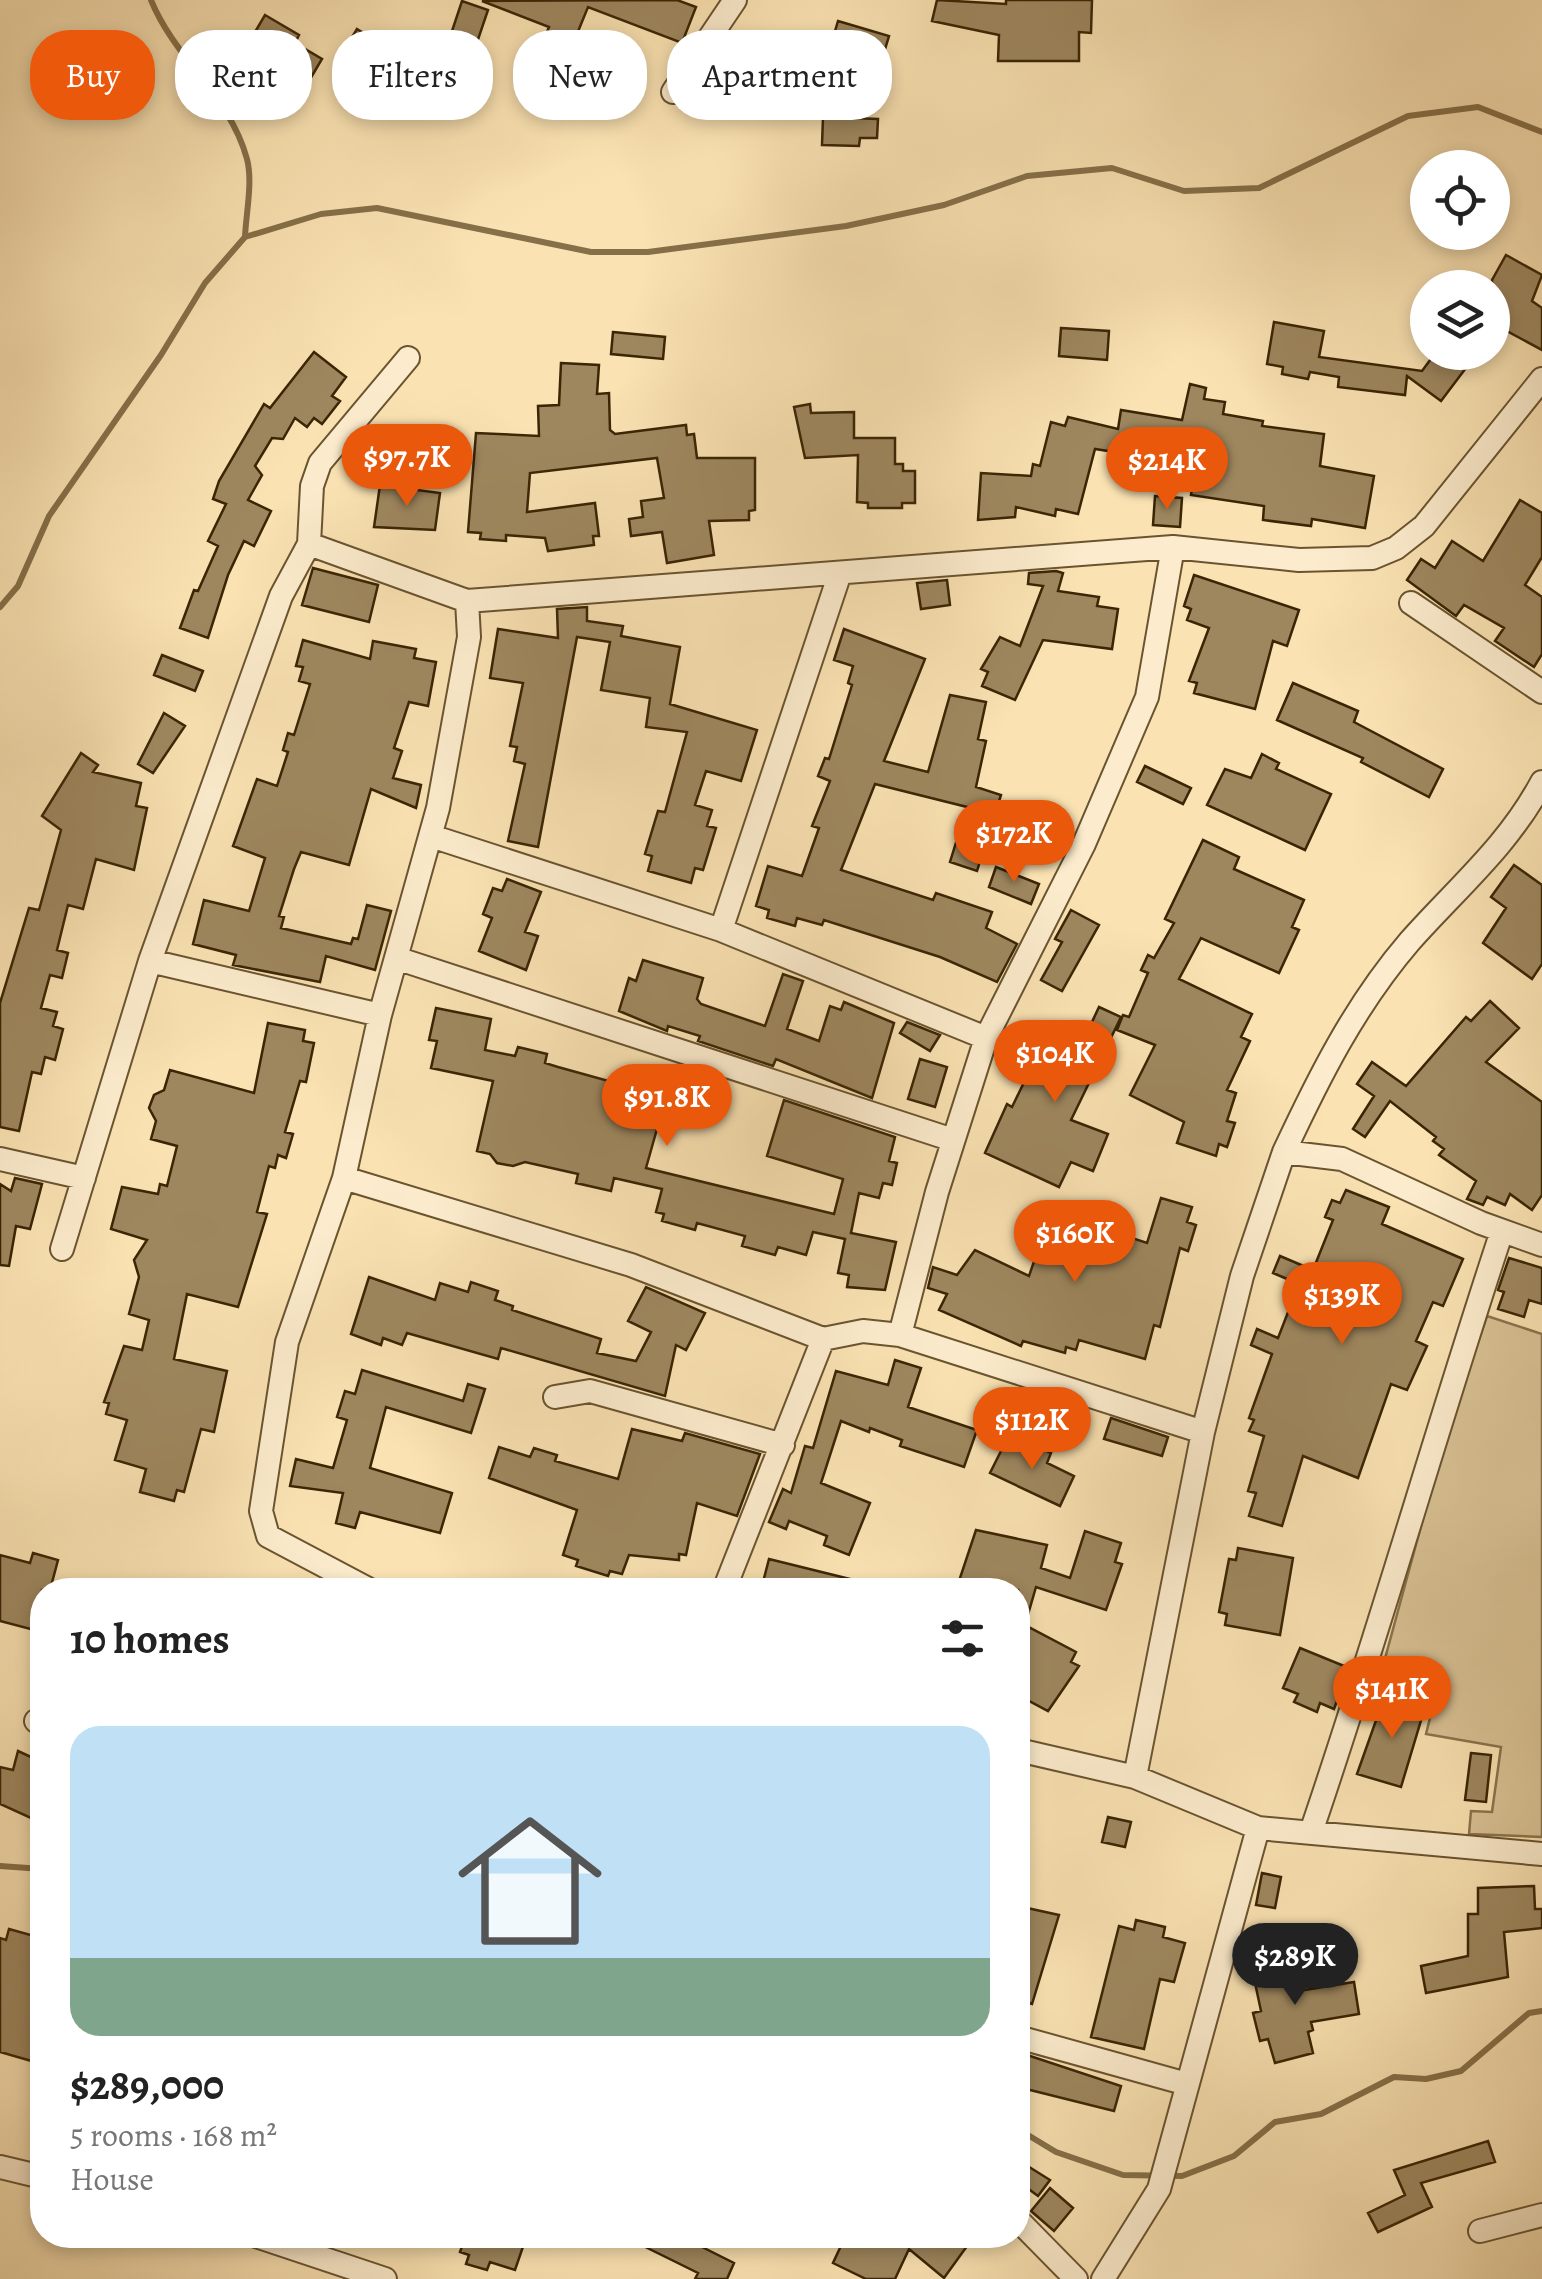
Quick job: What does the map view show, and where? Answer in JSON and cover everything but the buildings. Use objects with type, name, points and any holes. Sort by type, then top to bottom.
[{"type":"street","points":[[715,30],[735,0]]},
{"type":"street","points":[[62,1249],[150,961],[280,596],[309,544],[312,486],[320,463],[332,443],[376,400],[408,358]]},
{"type":"street","points":[[309,544],[467,601],[1173,547],[1345,561],[1384,553],[1424,526],[1542,378]]},
{"type":"street","points":[[900,1335],[986,1038],[1132,740],[1157,654],[1173,547]]},
{"type":"street","points":[[721,930],[840,573]]},
{"type":"street","points":[[347,1578],[268,1536],[261,1511],[287,1342],[344,1178],[380,1016],[430,836],[469,637],[467,601]]},
{"type":"street","points":[[1411,603],[1542,692]]},
{"type":"street","points":[[1135,1776],[1203,1432],[1242,1276],[1284,1152],[1360,1006],[1409,942],[1515,830],[1542,782]]},
{"type":"street","points":[[430,836],[721,930],[986,1038]]},
{"type":"street","points":[[396,958],[954,1140]]},
{"type":"street","points":[[150,961],[380,1016]]},
{"type":"street","points":[[1284,1152],[1342,1159],[1542,1245]]},
{"type":"street","points":[[0,1159],[84,1178]]},
{"type":"street","points":[[344,1178],[631,1265],[823,1339],[863,1332],[900,1335],[1203,1432]]},
{"type":"street","points":[[1311,1832],[1376,1641],[1436,1433],[1502,1231]]},
{"type":"street","points":[[729,1578],[823,1339]]},
{"type":"street","points":[[555,1397],[590,1392],[783,1445]]},
{"type":"street","points":[[1030,1753],[1135,1776],[1258,1828],[1542,1854]]},
{"type":"street","points":[[1103,2279],[1159,2189],[1258,1828]]},
{"type":"street","points":[[1030,2040],[1187,2084]]},
{"type":"street","points":[[0,2167],[30,2174]]},
{"type":"street","points":[[1480,2231],[1542,2215]]},
{"type":"street","points":[[1030,2232],[1076,2279]]},
{"type":"street","points":[[296,2248],[384,2279]]},
{"type":"shaded area","points":[[1487,1316],[1542,1334],[1542,1837],[1469,1834],[1471,1811],[1492,1812],[1501,1747],[1426,1734],[1437,1690],[1380,1677],[1445,1438]]},
{"type":"waterway","points":[[151,0],[161,21],[239,136],[249,178],[245,237]]},
{"type":"waterway","points":[[0,607],[18,586],[49,516],[161,355],[205,283],[245,237],[321,214],[377,208],[591,252],[648,252],[846,226],[944,205],[1027,176],[1112,168],[1184,191],[1259,188],[1408,116],[1478,107],[1542,132]]},
{"type":"waterway","points":[[0,1866],[30,1868]]},
{"type":"waterway","points":[[1030,2136],[1056,2152],[1123,2175],[1182,2176],[1234,2156],[1275,2122],[1321,2114],[1394,2077],[1426,2079],[1461,2071],[1529,2013],[1542,2011]]}]
